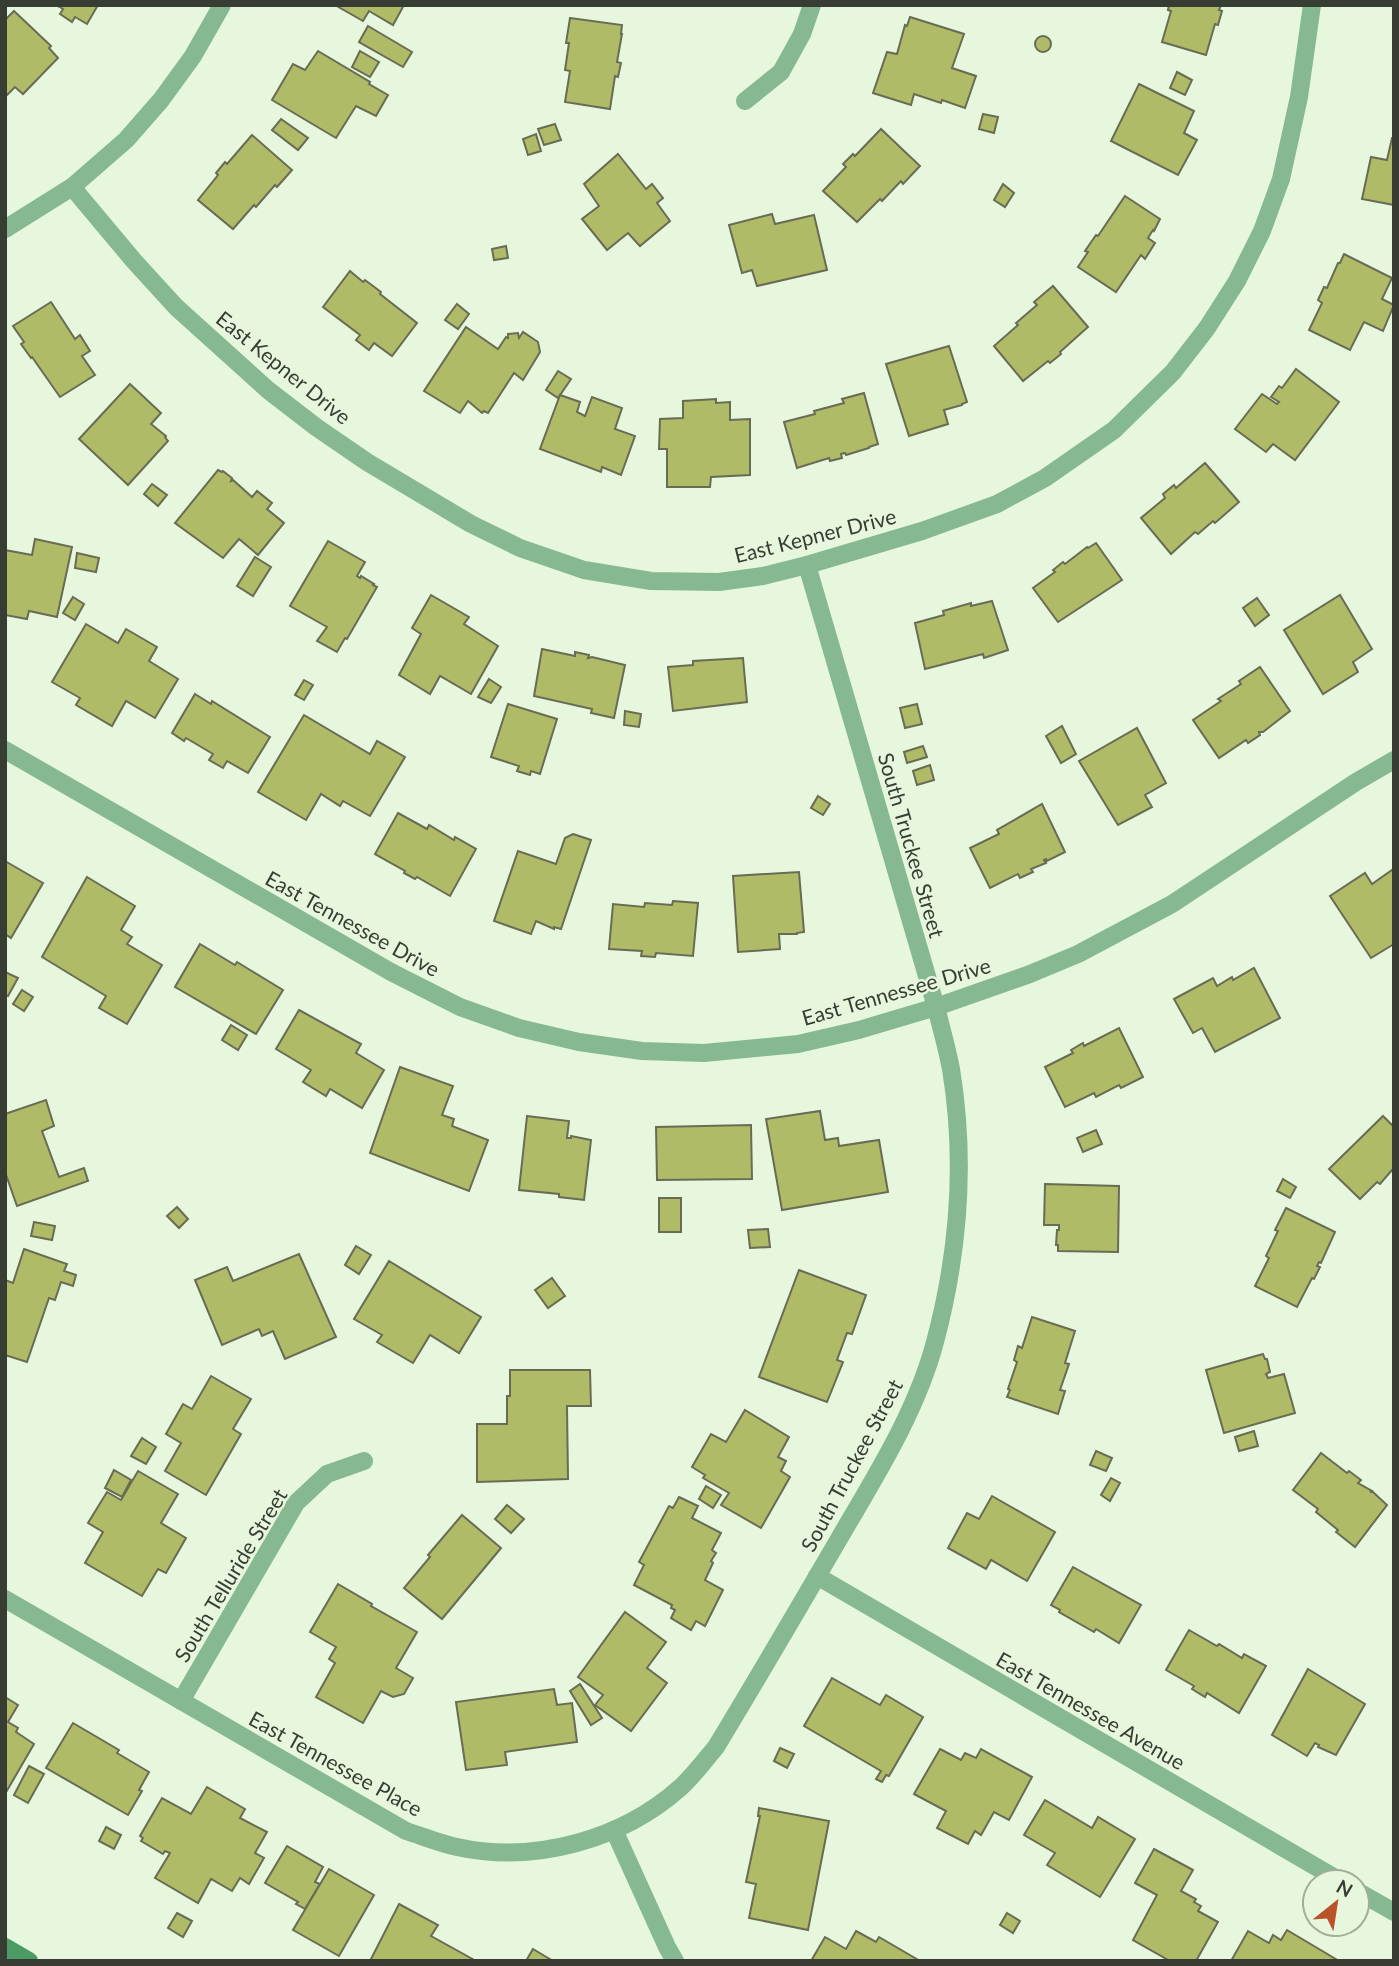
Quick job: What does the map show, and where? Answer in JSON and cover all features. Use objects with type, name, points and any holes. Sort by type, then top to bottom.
[{"type":"main road","points":[[5,1947],[29,1961]]},
{"type":"street","points":[[5,229],[72,187],[126,140],[161,100],[193,56],[222,5]]},
{"type":"street","points":[[745,101],[781,72],[802,34],[812,5]]},
{"type":"street","name":"East Kepner Drive","points":[[72,187],[176,307],[268,390],[367,462],[471,524],[520,548],[584,570],[651,581],[719,582],[763,576],[922,531],[997,504],[1045,478],[1114,430],[1173,372],[1208,328],[1230,293],[1262,231],[1281,179],[1287,152],[1299,97],[1312,5]]},
{"type":"street","name":"South Truckee Street","points":[[614,1830],[648,1811],[681,1787],[716,1747],[817,1576],[879,1470],[914,1402],[934,1343],[954,1252],[959,1191],[958,1129],[950,1067],[936,1007],[807,565]]},
{"type":"street","name":"East Tennessee Drive","points":[[5,750],[391,972],[460,1007],[519,1028],[579,1042],[642,1051],[704,1053],[798,1044],[859,1030],[936,1007],[1078,954],[1172,904],[1356,782],[1394,760]]},
{"type":"street","name":"South Telluride Street","points":[[181,1701],[296,1503],[327,1474],[364,1461]]},
{"type":"street","name":"East Tennessee Avenue","points":[[817,1576],[1318,1868]]},
{"type":"street","name":"East Tennessee Place","points":[[5,1600],[406,1830],[456,1847],[497,1852],[550,1849],[590,1840],[614,1830]]},
{"type":"street","points":[[614,1830],[675,1961]]},
{"type":"street","points":[[1371,1899],[1394,1912]]},
{"type":"building","points":[[56,5],[98,5],[87,24],[75,17],[72,22],[60,14],[63,9]]},
{"type":"building","points":[[335,5],[404,5],[393,25],[369,11],[363,21]]},
{"type":"building","points":[[1169,5],[1221,5],[1218,25],[1215,24],[1206,55],[1162,42],[1171,11],[1168,10]]},
{"type":"building","points":[[14,11],[51,46],[49,48],[58,58],[23,94],[15,87],[5,97],[5,20]]},
{"type":"building","points":[[910,17],[964,34],[952,68],[976,76],[965,108],[914,94],[911,105],[873,93],[887,52],[897,54]]},
{"type":"building","points":[[570,18],[622,25],[617,62],[621,63],[618,77],[615,76],[610,109],[565,102],[570,71],[565,70]]},
{"type":"building","points":[[368,26],[412,52],[403,67],[359,42]]},
{"type":"building","points":[[1043,36],[1049,38],[1049,50],[1043,52],[1037,50],[1035,44],[1037,38]]},
{"type":"building","points":[[318,51],[388,95],[376,116],[356,106],[336,138],[272,100],[293,64],[305,70]]},
{"type":"building","points":[[360,51],[379,62],[370,77],[352,67]]},
{"type":"building","points":[[1177,72],[1192,80],[1185,95],[1170,88]]},
{"type":"building","points":[[1139,84],[1194,111],[1184,133],[1197,140],[1178,175],[1111,141]]},
{"type":"building","points":[[983,114],[998,117],[994,133],[979,129]]},
{"type":"building","points":[[281,119],[308,138],[298,150],[272,130]]},
{"type":"building","points":[[555,124],[561,140],[544,145],[538,129]]},
{"type":"building","points":[[881,129],[920,166],[903,184],[901,181],[857,222],[823,191],[846,167],[843,164],[853,154],[855,156]]},
{"type":"building","points":[[536,134],[541,151],[528,155],[523,139]]},
{"type":"building","points":[[252,135],[292,170],[256,207],[254,205],[233,229],[198,200],[225,162],[227,164]]},
{"type":"building","points":[[1392,138],[1394,205],[1362,199],[1371,157],[1387,160]]},
{"type":"building","points":[[618,154],[646,189],[652,184],[663,198],[657,203],[670,221],[640,246],[628,233],[607,250],[582,219],[599,206],[584,184]]},
{"type":"building","points":[[1003,184],[1014,193],[1005,207],[994,200]]},
{"type":"building","points":[[1125,196],[1160,219],[1148,238],[1155,243],[1145,259],[1141,255],[1116,292],[1078,267],[1088,252],[1085,251]]},
{"type":"building","points":[[772,214],[775,224],[814,215],[827,270],[757,286],[752,270],[742,273],[729,225]]},
{"type":"building","points":[[506,246],[508,258],[494,260],[492,249]]},
{"type":"building","points":[[1344,254],[1392,278],[1382,299],[1394,305],[1383,331],[1364,322],[1350,350],[1309,330],[1322,303],[1318,300]]},
{"type":"building","points":[[350,271],[381,292],[380,294],[417,323],[392,356],[374,343],[369,350],[356,340],[360,335],[323,307]]},
{"type":"building","points":[[1053,286],[1088,327],[1060,352],[1061,354],[1023,381],[994,346],[1018,325],[1016,323],[1037,305],[1034,302]]},
{"type":"building","points":[[51,302],[75,339],[80,335],[90,351],[82,356],[95,375],[60,397],[21,344],[24,342],[13,326]]},
{"type":"building","points":[[457,304],[469,314],[458,329],[445,320]]},
{"type":"building","points":[[466,327],[498,349],[506,337],[508,338],[508,334],[518,333],[519,338],[523,332],[538,342],[540,352],[523,380],[514,373],[488,413],[482,413],[468,401],[460,413],[424,391]]},
{"type":"building","points":[[949,346],[967,402],[944,410],[948,424],[909,436],[886,364]]},
{"type":"building","points":[[1296,369],[1339,402],[1295,460],[1273,444],[1266,452],[1235,429],[1262,394],[1277,404],[1279,402],[1271,397],[1279,386],[1282,388]]},
{"type":"building","points":[[558,371],[571,379],[558,398],[546,390]]},
{"type":"building","points":[[130,384],[161,413],[151,424],[166,436],[168,441],[128,485],[79,439]]},
{"type":"building","points":[[864,393],[878,444],[846,455],[841,454],[842,458],[830,461],[829,458],[797,468],[784,422],[815,414],[814,411],[844,403],[842,399]]},
{"type":"building","points":[[560,395],[580,402],[577,412],[585,416],[592,397],[622,408],[615,429],[635,436],[621,475],[602,467],[601,472],[540,449]]},
{"type":"building","points":[[716,399],[716,403],[730,402],[730,420],[750,419],[750,475],[711,477],[710,487],[667,487],[667,449],[659,449],[660,419],[683,418],[683,401]]},
{"type":"building","points":[[1205,463],[1239,502],[1215,523],[1213,521],[1198,534],[1195,532],[1171,554],[1141,518],[1165,498],[1163,494],[1174,485],[1176,488]]},
{"type":"building","points":[[218,470],[232,478],[231,481],[252,497],[257,491],[272,503],[267,509],[284,523],[258,555],[239,539],[223,558],[175,523]]},
{"type":"building","points":[[152,484],[167,495],[158,506],[144,494]]},
{"type":"building","points":[[35,539],[72,547],[57,617],[29,611],[27,619],[5,615],[5,550],[32,555]]},
{"type":"building","points":[[328,541],[365,562],[357,576],[377,587],[337,652],[317,641],[327,627],[290,606]]},
{"type":"building","points":[[1096,543],[1122,580],[1058,622],[1033,588],[1055,572],[1053,570],[1063,562],[1065,564]]},
{"type":"building","points":[[77,553],[99,558],[96,572],[75,568]]},
{"type":"building","points":[[255,557],[271,567],[253,596],[237,586]]},
{"type":"building","points":[[431,595],[469,617],[464,624],[498,646],[471,694],[440,676],[430,694],[399,675],[421,634],[412,628]]},
{"type":"building","points":[[1340,595],[1372,649],[1353,662],[1358,672],[1323,694],[1284,630]]},
{"type":"building","points":[[73,597],[84,604],[75,620],[63,613]]},
{"type":"building","points":[[1257,598],[1269,615],[1255,626],[1243,608]]},
{"type":"building","points":[[992,601],[1008,650],[984,658],[983,654],[925,669],[915,623],[944,615],[943,611],[971,603],[971,606]]},
{"type":"building","points":[[86,624],[118,643],[126,629],[157,647],[149,661],[178,679],[155,718],[126,701],[112,726],[76,705],[80,698],[52,682]]},
{"type":"building","points":[[542,649],[575,656],[575,652],[589,655],[588,658],[625,665],[614,718],[591,713],[592,709],[534,696]]},
{"type":"building","points":[[743,658],[747,702],[673,711],[668,667],[693,665],[693,661]]},
{"type":"building","points":[[1260,667],[1290,711],[1248,743],[1246,740],[1219,758],[1193,720],[1221,701],[1218,699]]},
{"type":"building","points":[[489,679],[501,687],[491,703],[478,697]]},
{"type":"building","points":[[304,680],[313,685],[304,700],[295,695]]},
{"type":"building","points":[[195,694],[211,704],[212,701],[270,737],[248,773],[227,761],[223,768],[209,760],[213,754],[172,733]]},
{"type":"building","points":[[508,704],[557,719],[540,774],[531,771],[530,775],[517,771],[519,766],[491,757]]},
{"type":"building","points":[[917,704],[922,724],[905,728],[900,708]]},
{"type":"building","points":[[625,711],[641,714],[639,727],[624,725]]},
{"type":"building","points":[[304,715],[370,754],[377,741],[405,757],[370,816],[343,801],[340,806],[321,794],[306,820],[258,792]]},
{"type":"building","points":[[1062,726],[1076,754],[1061,763],[1046,736]]},
{"type":"building","points":[[1137,728],[1166,783],[1145,795],[1152,807],[1118,825],[1079,761]]},
{"type":"building","points":[[923,746],[927,757],[907,763],[904,752]]},
{"type":"building","points":[[930,765],[934,780],[917,785],[913,771]]},
{"type":"building","points":[[818,796],[830,804],[823,815],[811,808]]},
{"type":"building","points":[[1042,804],[1065,852],[1044,860],[1046,863],[1031,869],[1033,872],[1020,878],[1018,874],[990,888],[970,848],[999,834],[997,830]]},
{"type":"building","points":[[398,813],[427,829],[429,825],[476,849],[450,896],[417,877],[415,879],[404,873],[405,871],[375,854]]},
{"type":"building","points":[[573,834],[591,840],[561,929],[554,929],[536,921],[531,934],[494,921],[518,851],[556,864],[565,838]]},
{"type":"building","points":[[5,861],[43,883],[11,938],[5,934]]},
{"type":"building","points":[[1392,870],[1394,944],[1371,958],[1330,896],[1365,873],[1372,884]]},
{"type":"building","points":[[799,872],[804,932],[779,934],[780,949],[738,952],[733,876]]},
{"type":"building","points":[[87,877],[135,906],[121,930],[132,937],[127,944],[162,965],[127,1024],[99,1008],[106,996],[42,957]]},
{"type":"building","points":[[673,901],[698,903],[693,956],[656,953],[655,957],[641,956],[642,951],[609,949],[613,904],[644,907],[645,903],[672,905]]},
{"type":"building","points":[[200,944],[235,965],[237,962],[283,990],[256,1034],[175,987]]},
{"type":"building","points":[[1254,968],[1280,1018],[1215,1052],[1202,1028],[1193,1033],[1174,999],[1213,978],[1217,986]]},
{"type":"building","points":[[5,972],[18,978],[8,996],[5,995]]},
{"type":"building","points":[[22,990],[33,997],[24,1011],[13,1004]]},
{"type":"building","points":[[299,1010],[361,1044],[356,1053],[384,1070],[362,1108],[330,1089],[326,1096],[303,1082],[311,1070],[276,1049]]},
{"type":"building","points":[[231,1025],[247,1035],[238,1050],[222,1040]]},
{"type":"building","points":[[1119,1028],[1143,1077],[1096,1097],[1094,1093],[1065,1107],[1045,1067],[1073,1053],[1071,1050],[1083,1043],[1084,1046]]},
{"type":"building","points":[[400,1067],[453,1086],[442,1115],[454,1119],[452,1126],[488,1140],[469,1191],[370,1153]]},
{"type":"building","points":[[46,1100],[54,1126],[42,1131],[59,1177],[84,1168],[88,1181],[17,1206],[5,1172],[5,1114]]},
{"type":"building","points":[[820,1111],[825,1140],[838,1138],[839,1146],[879,1140],[888,1192],[782,1210],[766,1119]]},
{"type":"building","points":[[527,1116],[569,1121],[567,1138],[571,1136],[591,1140],[584,1200],[559,1197],[559,1194],[519,1190]]},
{"type":"building","points":[[1383,1116],[1394,1127],[1394,1171],[1380,1184],[1377,1182],[1360,1199],[1329,1169]]},
{"type":"building","points":[[751,1125],[752,1179],[657,1180],[656,1127]]},
{"type":"building","points":[[1096,1130],[1102,1144],[1083,1152],[1077,1138]]},
{"type":"building","points":[[1283,1179],[1296,1187],[1290,1198],[1277,1191]]},
{"type":"building","points":[[1045,1184],[1119,1186],[1118,1252],[1058,1251],[1056,1245],[1059,1225],[1044,1225]]},
{"type":"building","points":[[659,1198],[681,1198],[681,1232],[659,1232]]},
{"type":"building","points":[[177,1207],[188,1219],[179,1228],[167,1216]]},
{"type":"building","points":[[1286,1208],[1335,1232],[1321,1263],[1317,1266],[1320,1267],[1314,1279],[1312,1278],[1297,1307],[1255,1286],[1269,1258],[1266,1256]]},
{"type":"building","points":[[34,1222],[55,1226],[52,1240],[31,1236]]},
{"type":"building","points":[[768,1229],[770,1247],[750,1248],[748,1230]]},
{"type":"building","points":[[356,1246],[371,1255],[359,1274],[345,1265]]},
{"type":"building","points":[[24,1249],[67,1264],[64,1271],[76,1275],[73,1286],[61,1282],[55,1300],[49,1298],[27,1362],[5,1355],[5,1280],[13,1283]]},
{"type":"building","points":[[299,1254],[336,1337],[285,1359],[273,1331],[262,1336],[259,1329],[222,1345],[195,1280],[227,1267],[233,1281]]},
{"type":"building","points":[[389,1261],[481,1317],[459,1353],[430,1335],[413,1363],[377,1342],[382,1335],[354,1319]]},
{"type":"building","points":[[799,1270],[866,1295],[852,1334],[847,1333],[837,1360],[843,1362],[827,1402],[759,1377]]},
{"type":"building","points":[[552,1278],[565,1296],[548,1308],[535,1290]]},
{"type":"building","points":[[1032,1317],[1075,1331],[1065,1363],[1069,1364],[1060,1390],[1065,1391],[1058,1414],[1007,1397],[1017,1362],[1014,1360],[1018,1346],[1022,1348]]},
{"type":"building","points":[[1263,1354],[1270,1372],[1266,1374],[1268,1378],[1284,1374],[1295,1413],[1224,1433],[1206,1370]]},
{"type":"building","points":[[510,1370],[590,1370],[591,1406],[567,1406],[568,1479],[477,1482],[477,1424],[507,1424]]},
{"type":"building","points":[[211,1376],[251,1399],[233,1429],[241,1434],[206,1495],[165,1471],[181,1443],[166,1434],[183,1404],[192,1409]]},
{"type":"building","points":[[745,1410],[789,1437],[778,1457],[786,1461],[781,1471],[790,1477],[761,1528],[721,1505],[729,1493],[703,1478],[705,1475],[692,1467],[711,1434],[726,1442]]},
{"type":"building","points":[[1254,1431],[1258,1446],[1239,1451],[1235,1437]]},
{"type":"building","points":[[142,1438],[156,1447],[146,1464],[131,1456]]},
{"type":"building","points":[[1096,1451],[1112,1458],[1106,1471],[1090,1465]]},
{"type":"building","points":[[1321,1453],[1361,1480],[1358,1483],[1387,1505],[1355,1547],[1316,1512],[1318,1509],[1293,1490]]},
{"type":"building","points":[[114,1470],[131,1480],[122,1497],[105,1488]]},
{"type":"building","points":[[138,1471],[178,1494],[161,1523],[186,1538],[166,1573],[158,1569],[142,1596],[85,1563],[103,1532],[88,1523],[107,1492],[121,1500]]},
{"type":"building","points":[[1111,1478],[1120,1483],[1110,1501],[1101,1495]]},
{"type":"building","points":[[706,1486],[721,1495],[713,1508],[699,1499]]},
{"type":"building","points":[[992,1496],[1055,1532],[1027,1581],[991,1560],[986,1569],[948,1548],[967,1513],[979,1519]]},
{"type":"building","points":[[679,1497],[698,1506],[692,1518],[721,1533],[712,1550],[716,1553],[705,1580],[723,1590],[705,1626],[696,1621],[691,1630],[671,1618],[675,1610],[671,1608],[672,1605],[634,1585],[644,1565],[639,1562],[669,1506],[673,1508]]},
{"type":"building","points":[[507,1505],[524,1519],[511,1533],[495,1519]]},
{"type":"building","points":[[462,1515],[501,1548],[442,1619],[404,1588]]},
{"type":"building","points":[[1073,1567],[1141,1605],[1119,1643],[1096,1629],[1094,1632],[1051,1605]]},
{"type":"building","points":[[338,1584],[417,1632],[396,1668],[413,1678],[404,1694],[393,1697],[381,1691],[363,1723],[316,1697],[335,1663],[329,1659],[336,1647],[310,1632]]},
{"type":"building","points":[[625,1612],[666,1642],[647,1668],[667,1683],[631,1731],[595,1705],[603,1695],[578,1677]]},
{"type":"building","points":[[1189,1630],[1242,1658],[1244,1654],[1266,1666],[1239,1713],[1207,1693],[1205,1697],[1192,1689],[1194,1686],[1166,1670]]},
{"type":"building","points":[[1308,1669],[1365,1704],[1336,1755],[1315,1743],[1307,1756],[1272,1735]]},
{"type":"building","points":[[832,1678],[880,1705],[886,1695],[923,1717],[889,1776],[886,1775],[882,1782],[876,1779],[881,1771],[804,1726]]},
{"type":"building","points":[[580,1684],[602,1718],[591,1725],[570,1691]]},
{"type":"building","points":[[554,1689],[557,1705],[572,1703],[577,1742],[505,1752],[507,1765],[466,1770],[456,1702]]},
{"type":"building","points":[[5,1697],[18,1705],[8,1722],[18,1728],[16,1732],[34,1744],[5,1794]]},
{"type":"building","points":[[73,1723],[119,1750],[117,1753],[149,1772],[128,1815],[46,1768]]},
{"type":"building","points":[[780,1748],[794,1754],[787,1768],[774,1761]]},
{"type":"building","points":[[940,1749],[961,1760],[965,1753],[976,1758],[981,1749],[1032,1777],[1009,1820],[994,1812],[981,1835],[975,1831],[968,1844],[937,1828],[946,1811],[914,1794]]},
{"type":"building","points":[[29,1766],[44,1774],[28,1803],[14,1795]]},
{"type":"building","points":[[207,1787],[245,1809],[240,1818],[267,1832],[255,1853],[264,1858],[249,1884],[240,1878],[232,1891],[211,1879],[198,1903],[155,1878],[170,1853],[165,1851],[163,1854],[141,1841],[143,1838],[140,1836],[162,1798],[191,1814]]},
{"type":"building","points":[[1045,1800],[1092,1828],[1098,1817],[1135,1839],[1100,1897],[1047,1865],[1055,1853],[1024,1835]]},
{"type":"building","points":[[759,1808],[829,1821],[808,1930],[749,1918],[756,1884],[746,1882],[760,1816]]},
{"type":"building","points":[[106,1827],[121,1835],[114,1849],[99,1841]]},
{"type":"building","points":[[287,1846],[323,1867],[315,1882],[320,1884],[305,1909],[265,1883]]},
{"type":"building","points":[[1154,1849],[1193,1870],[1181,1891],[1196,1899],[1194,1902],[1201,1906],[1198,1911],[1218,1922],[1196,1961],[1170,1961],[1133,1940],[1157,1895],[1135,1883]]},
{"type":"building","points":[[329,1869],[374,1895],[339,1956],[293,1930]]},
{"type":"building","points":[[399,1904],[438,1925],[431,1936],[476,1961],[370,1961]]},
{"type":"building","points":[[177,1913],[192,1921],[183,1937],[168,1928]]},
{"type":"building","points":[[1007,1913],[1020,1921],[1013,1933],[1000,1925]]},
{"type":"building","points":[[1287,1930],[1339,1961],[1231,1961],[1248,1931],[1269,1943],[1273,1935],[1281,1940]]},
{"type":"building","points":[[856,1931],[876,1942],[879,1937],[920,1961],[811,1961],[825,1937],[846,1949]]},
{"type":"building","points":[[533,1949],[553,1961],[526,1961]]}]
